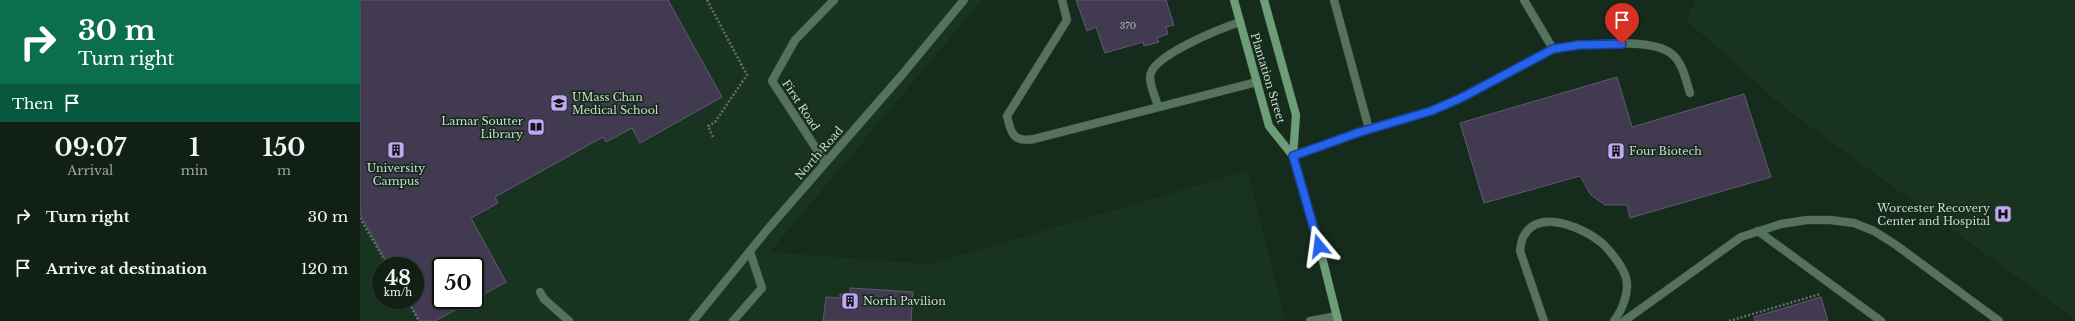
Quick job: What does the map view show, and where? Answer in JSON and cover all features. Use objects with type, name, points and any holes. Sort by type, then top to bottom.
[{"type":"main road","name":"Plantation Street","points":[[1234,0],[1269,126],[1293,156]]},
{"type":"main road","name":"Plantation Street","points":[[1264,0],[1296,115],[1293,156],[1324,261],[1337,318]]},
{"type":"street","name":"First Road","points":[[825,162],[772,81],[795,40],[834,0]]},
{"type":"street","name":"North Road","points":[[692,321],[825,162],[901,76],[964,0]]},
{"type":"street","points":[[1062,0],[1067,20],[1007,116],[1013,135],[1026,141],[1257,82]]},
{"type":"street","points":[[1334,0],[1369,129]]},
{"type":"street","points":[[1524,0],[1553,49]]},
{"type":"street","points":[[1158,107],[1150,77],[1152,71],[1175,51],[1211,33],[1240,22]]},
{"type":"street","points":[[1293,156],[1369,129],[1431,111],[1461,98],[1553,49],[1578,45],[1644,44],[1667,50],[1674,56],[1682,68],[1690,93]]},
{"type":"street","points":[[1624,321],[1741,238],[1781,224],[1807,220],[1830,220],[1854,223],[1874,231],[1896,244],[1999,321]]},
{"type":"street","points":[[1544,321],[1520,251],[1522,240],[1528,230],[1544,221],[1558,222],[1575,227],[1603,244],[1618,263],[1626,278],[1627,289],[1622,311],[1614,321]]},
{"type":"street","points":[[1758,231],[1881,321]]},
{"type":"street","points":[[733,321],[762,288],[750,252]]},
{"type":"street","points":[[540,292],[544,299],[569,321]]},
{"type":"street","points":[[1310,321],[1337,318]]},
{"type":"path","points":[[706,0],[746,75],[715,122],[708,126],[713,137]]},
{"type":"path","points":[[360,218],[383,257]]},
{"type":"path","points":[[1729,321],[1820,294],[1829,283]]},
{"type":"path","points":[[412,309],[419,321]]},
{"type":"shaded area","points":[[360,0],[982,0],[770,252],[930,264],[1247,171],[1286,321],[360,321]]},
{"type":"shaded area","name":"Worcester Recovery Center and Hospital","points":[[1696,0],[2075,0],[2075,319],[1786,109],[1686,20]]},
{"type":"building","name":"UMass Chan Medical School","points":[[360,0],[668,0],[722,97],[640,143],[632,128],[606,142],[603,137],[495,197],[498,203],[471,218],[506,282],[484,294],[484,257],[432,257],[432,309],[457,309],[435,321],[420,321],[413,309],[424,309],[424,257],[384,257],[360,214]]},
{"type":"building","points":[[1076,0],[1166,0],[1174,25],[1166,27],[1168,34],[1157,38],[1159,42],[1144,46],[1143,42],[1105,53],[1096,27],[1087,31]]},
{"type":"building","name":"Four Biotech","points":[[1617,77],[1632,127],[1744,94],[1771,177],[1630,218],[1627,205],[1605,205],[1591,195],[1580,176],[1484,203],[1460,123]]},
{"type":"building","name":"North Pavilion","points":[[850,288],[913,292],[911,321],[823,321],[826,297],[840,298],[840,294],[850,295]]},
{"type":"building","points":[[1821,297],[1828,321],[1755,321],[1754,317]]},
{"type":"place","name":"UMass Chan Medical School","points":[[559,103]]},
{"type":"place","name":"Lamar Soutter Library","points":[[536,127]]},
{"type":"place","name":"University Campus","points":[[396,150]]},
{"type":"place","name":"Four Biotech","points":[[1616,151]]},
{"type":"place","name":"Worcester Recovery Center and Hospital","points":[[2003,214]]},
{"type":"place","name":"North Pavilion","points":[[850,301]]},
{"type":"route","points":[[1319,246],[1293,156],[1360,132],[1431,111],[1461,98],[1531,59],[1553,49],[1578,45],[1622,44]]}]
